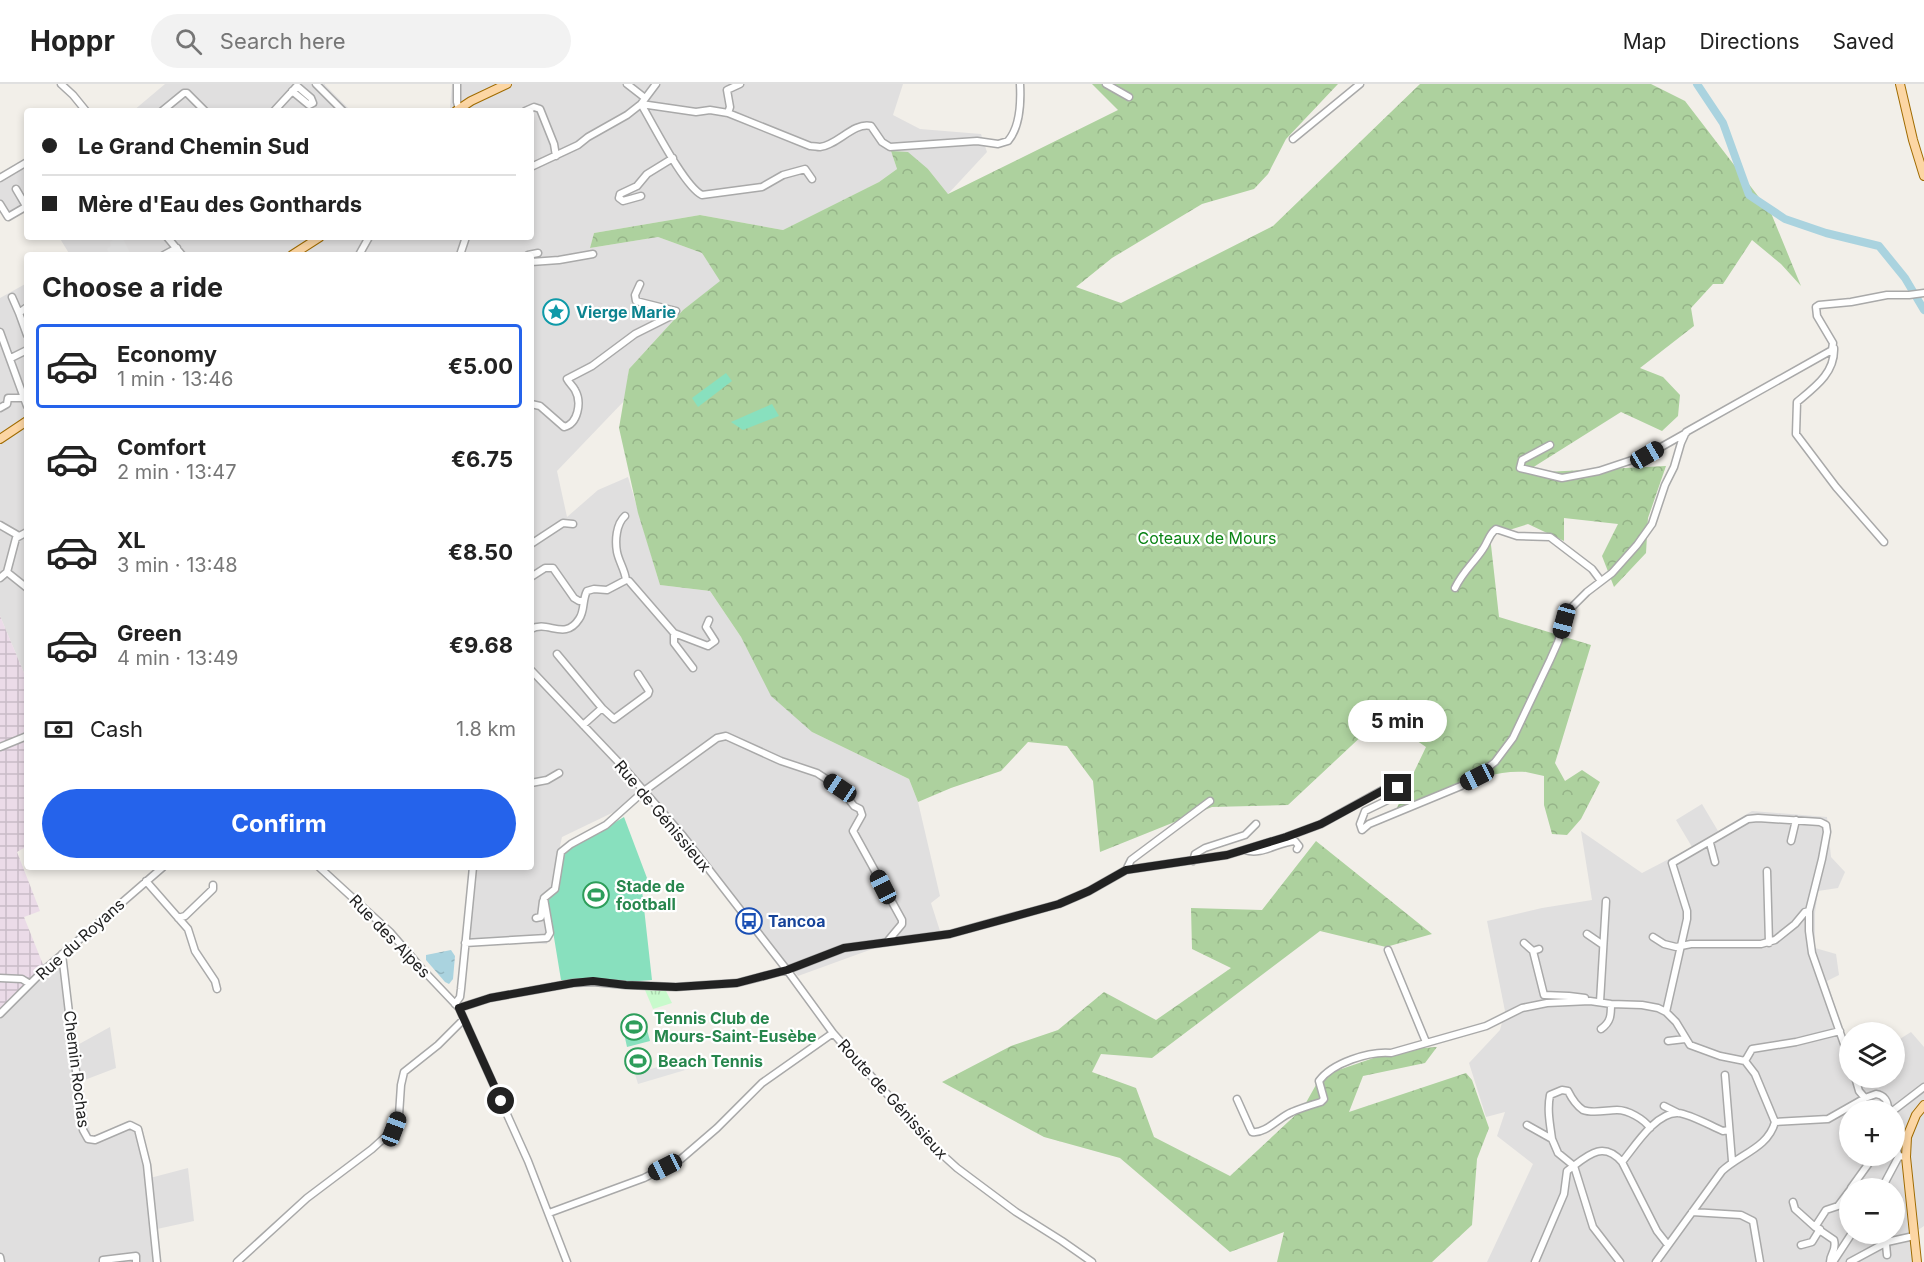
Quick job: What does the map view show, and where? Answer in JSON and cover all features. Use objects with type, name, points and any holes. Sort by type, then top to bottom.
[{"type":"main road","points":[[461,108],[507,84]]},
{"type":"main road","points":[[1900,84],[1924,176]]},
{"type":"main road","points":[[297,252],[315,240]]},
{"type":"main road","points":[[0,442],[24,423]]},
{"type":"main road","points":[[0,442],[24,428]]},
{"type":"main road","points":[[1905,1147],[1916,1115],[1924,1105]]},
{"type":"main road","points":[[1904,1166],[1917,1262]]},
{"type":"street","points":[[61,84],[84,108]]},
{"type":"street","points":[[316,84],[340,108]]},
{"type":"street","points":[[457,84],[457,108]]},
{"type":"street","points":[[627,84],[643,101],[673,158],[696,192],[702,195],[762,187],[795,171],[805,170],[812,179]]},
{"type":"street","points":[[534,166],[578,145],[627,115],[643,101],[656,84]]},
{"type":"street","points":[[728,113],[730,107],[728,90],[740,84]]},
{"type":"street","points":[[643,101],[696,112],[710,110],[728,113],[810,146],[822,147],[861,126],[868,125],[882,142],[890,147],[967,141],[1002,144],[1011,139],[1014,130],[1021,99],[1020,84]]},
{"type":"street","points":[[1106,84],[1129,97]]},
{"type":"street","points":[[1293,139],[1360,84]]},
{"type":"street","points":[[277,108],[292,91]]},
{"type":"street","points":[[166,108],[184,93],[188,93],[206,108]]},
{"type":"street","points":[[534,108],[537,107],[540,110],[554,144],[556,156]]},
{"type":"street","points":[[641,196],[623,201],[619,198],[620,194],[637,186],[651,171],[673,158]]},
{"type":"street","points":[[0,178],[24,164]]},
{"type":"street","points":[[16,189],[24,201]]},
{"type":"street","points":[[0,204],[8,217],[24,208]]},
{"type":"street","points":[[170,240],[180,252]]},
{"type":"street","points":[[170,252],[177,248]]},
{"type":"street","points":[[534,253],[538,252]]},
{"type":"street","points":[[534,261],[559,260],[593,254]]},
{"type":"street","points":[[534,405],[540,406],[564,427],[570,426],[575,420],[578,399],[575,389],[567,379],[592,366],[635,334],[673,315],[676,311],[636,301],[635,296],[640,284]]},
{"type":"street","points":[[1884,542],[1836,487],[1796,434],[1797,402],[1823,381],[1834,359],[1833,343],[1817,316],[1816,307],[1887,295],[1921,293]]},
{"type":"street","points":[[12,297],[24,327]]},
{"type":"street","points":[[19,314],[24,310]]},
{"type":"street","points":[[0,332],[3,348],[11,358],[23,398],[8,398],[7,404],[0,408]]},
{"type":"street","points":[[1550,446],[1522,460],[1520,468],[1562,478],[1599,471],[1647,455],[1834,348]]},
{"type":"street","points":[[11,358],[24,352]]},
{"type":"street","points":[[473,870],[461,989],[455,1004],[593,981],[676,987],[737,983],[787,970],[844,948],[950,934],[1051,907],[1089,891],[1126,870],[1192,861],[1245,850],[1321,824],[1389,787],[1398,788],[1398,795],[1365,811],[1360,824],[1363,830],[1370,824],[1461,786],[1490,768],[1513,738],[1554,652],[1566,616],[1578,600],[1617,568],[1652,524],[1686,432]]},
{"type":"street","points":[[625,516],[617,533],[616,544],[626,580],[674,633],[708,646],[713,645],[714,637],[706,627],[709,620]]},
{"type":"street","points":[[534,542],[563,523],[573,524]]},
{"type":"street","points":[[0,525],[19,536]]},
{"type":"street","points":[[1455,588],[1461,575],[1484,549],[1491,533],[1496,529],[1513,535],[1550,537],[1592,569],[1602,581]]},
{"type":"street","points":[[0,578],[7,572],[16,538],[24,534]]},
{"type":"street","points":[[534,575],[545,568],[553,568],[574,598],[583,601]]},
{"type":"street","points":[[7,572],[24,586]]},
{"type":"street","points":[[534,628],[541,626],[560,631],[567,629],[579,620],[587,591],[590,589],[607,590],[626,580]]},
{"type":"street","points":[[674,633],[674,643],[693,668]]},
{"type":"street","points":[[557,654],[610,717],[614,718],[650,691],[638,674]]},
{"type":"street","name":"Rue de Génissieux","points":[[534,673],[583,724],[683,836],[787,970]]},
{"type":"street","points":[[583,724],[602,708]]},
{"type":"street","points":[[536,918],[541,917],[544,898],[555,889],[561,852],[606,825],[644,791],[717,738],[726,736],[781,761],[817,773],[840,788],[861,811],[862,815],[854,831],[902,920],[902,924],[887,942]]},
{"type":"street","points":[[0,747],[24,737]]},
{"type":"street","points":[[534,782],[547,780],[559,773]]},
{"type":"street","points":[[1126,870],[1131,860],[1210,801]]},
{"type":"street","points":[[1666,1012],[1687,919],[1687,911],[1672,863],[1748,819],[1820,822],[1825,824],[1827,832],[1809,911],[1812,953],[1839,1028]]},
{"type":"street","points":[[1791,841],[1796,820]]},
{"type":"street","points":[[1192,861],[1195,854],[1205,848],[1245,835],[1256,824]]},
{"type":"street","points":[[1245,850],[1255,853],[1287,841],[1295,841],[1299,846],[1297,849]]},
{"type":"street","points":[[1710,843],[1715,862]]},
{"type":"street","name":"Rue du Royans","points":[[0,1014],[62,954],[159,870]]},
{"type":"street","name":"Rue des Alpes","points":[[323,870],[390,932],[455,1004],[528,1161],[567,1262]]},
{"type":"street","points":[[1767,871],[1769,943]]},
{"type":"street","points":[[146,881],[188,930],[195,951],[215,981],[217,989]]},
{"type":"street","points":[[178,918],[185,916],[213,889],[213,885]]},
{"type":"street","points":[[465,943],[547,938],[550,933],[544,898]]},
{"type":"street","points":[[1600,1002],[1606,901]]},
{"type":"street","points":[[1653,937],[1664,944],[1682,946],[1769,943],[1796,924],[1805,912],[1809,911]]},
{"type":"street","points":[[1587,934],[1603,945]]},
{"type":"street","points":[[1524,943],[1536,950],[1544,995],[1569,996],[1611,1004],[1658,1008],[1676,1022],[1690,1045],[1720,1056],[1745,1060],[1759,1082],[1775,1122],[1773,1129],[1764,1142],[1732,1161],[1722,1172],[1656,1262]]},
{"type":"street","points":[[1388,950],[1426,1042]]},
{"type":"street","name":"Chemin Rochas","points":[[62,954],[83,1130],[88,1139],[96,1140],[130,1125],[138,1129],[147,1165],[157,1262]]},
{"type":"street","name":"Route de Génissieux","points":[[787,970],[833,1034],[943,1156],[1016,1212],[1089,1261]]},
{"type":"street","points":[[0,978],[22,979],[30,984]]},
{"type":"street","points":[[1237,1099],[1250,1128],[1257,1133],[1290,1112],[1321,1102],[1324,1099],[1319,1081],[1323,1076],[1352,1059],[1382,1052],[1391,1053],[1486,1026],[1522,1008],[1547,1003],[1590,1001]]},
{"type":"street","points":[[1601,1029],[1611,1018],[1611,1004]]},
{"type":"street","points":[[237,1262],[307,1198],[372,1149],[394,1129],[399,1115],[404,1072],[438,1045],[464,1020]]},
{"type":"street","points":[[1745,1060],[1752,1049],[1796,1042],[1839,1031]]},
{"type":"street","points":[[549,1213],[644,1178],[681,1159],[717,1128],[762,1083],[833,1034]]},
{"type":"street","points":[[1668,1041],[1685,1039]]},
{"type":"street","points":[[1725,1075],[1732,1161]]},
{"type":"street","points":[[1905,1100],[1924,1087]]},
{"type":"street","points":[[1858,1088],[1865,1098]]},
{"type":"street","points":[[1620,1262],[1593,1227],[1574,1166],[1558,1153],[1552,1140],[1548,1113],[1549,1098],[1550,1095],[1565,1089],[1584,1110],[1602,1112],[1619,1110],[1639,1118],[1650,1128]]},
{"type":"street","points":[[1775,1122],[1827,1119],[1876,1094],[1883,1096],[1886,1100]]},
{"type":"street","points":[[1664,1106],[1723,1131],[1729,1130]]},
{"type":"street","points":[[1622,1162],[1658,1119],[1679,1113]]},
{"type":"street","points":[[1527,1125],[1552,1140]]},
{"type":"street","points":[[1535,1262],[1564,1194],[1567,1171],[1583,1159],[1602,1150],[1614,1154],[1622,1162],[1657,1232],[1668,1245]]},
{"type":"street","points":[[1793,1202],[1795,1209],[1834,1240],[1835,1250],[1830,1258],[1831,1262]]},
{"type":"street","points":[[1801,1245],[1812,1242],[1826,1210],[1839,1205]]},
{"type":"street","points":[[1692,1212],[1741,1215],[1753,1221],[1760,1262]]},
{"type":"street","points":[[1905,1238],[1914,1236]]},
{"type":"street","points":[[1831,1262],[1844,1244]]},
{"type":"street","points":[[1850,1262],[1883,1244]]},
{"type":"street","points":[[1887,1244],[1887,1255]]},
{"type":"street","points":[[103,1262],[103,1260],[136,1256],[136,1262]]},
{"type":"street","points":[[0,1257],[1,1262]]},
{"type":"shaded area","points":[[165,84],[325,84],[348,108],[137,108]]},
{"type":"shaded area","points":[[452,84],[903,84],[893,115],[920,129],[981,134],[987,152],[948,194],[928,169],[891,151],[897,169],[879,182],[783,230],[700,215],[594,233],[590,248],[658,237],[702,253],[721,281],[683,310],[629,369],[625,400],[557,471],[567,517],[598,490],[628,477],[660,585],[710,591],[741,637],[812,732],[909,779],[918,802],[940,896],[931,903],[940,931],[908,936],[798,976],[643,798],[562,837],[548,901],[547,944],[469,940],[474,870],[534,870],[534,252],[68,252],[61,240],[534,240],[534,108],[450,108]]},
{"type":"shaded area","points":[[24,163],[24,211],[7,220],[0,208],[0,176]]},
{"type":"shaded area","points":[[124,240],[130,252],[108,252],[107,249],[111,246],[110,242]]},
{"type":"shaded area","points":[[24,285],[24,673],[0,616],[0,298]]},
{"type":"shaded area","points":[[0,616],[24,673],[24,848],[17,852],[40,911],[24,917],[46,972],[0,1009]]},
{"type":"shaded area","points":[[1702,804],[1718,831],[1752,811],[1827,817],[1831,857],[1845,872],[1838,888],[1818,891],[1815,913],[1815,948],[1836,954],[1839,975],[1827,981],[1840,1022],[1839,1088],[1905,1088],[1905,1036],[1911,1032],[1924,1047],[1924,1226],[1918,1230],[1920,1262],[1487,1262],[1533,1164],[1497,1136],[1505,1112],[1486,1117],[1469,1063],[1500,1030],[1505,1011],[1487,921],[1542,908],[1592,900],[1581,831],[1642,873],[1692,847],[1676,820]]},
{"type":"shaded area","points":[[62,960],[72,1048],[110,1027],[116,1068],[82,1081],[91,1138],[133,1122],[150,1178],[188,1168],[194,1221],[157,1229],[153,1238],[155,1262],[0,1262],[0,1009]]},
{"type":"shaded area","points":[[689,1057],[692,1068],[638,1084],[635,1074]]},
{"type":"green space","name":"Coteaux de Mours","points":[[1092,84],[1338,84],[1286,139],[1268,174],[1254,189],[1202,204],[1112,258],[1076,287],[1121,303],[1273,226],[1420,84],[1651,84],[1685,101],[1771,213],[1801,286],[1781,264],[1752,240],[1723,284],[1713,284],[1691,308],[1694,326],[1640,368],[1663,377],[1680,395],[1678,416],[1662,431],[1621,412],[1524,473],[1666,466],[1648,518],[1646,553],[1614,587],[1602,556],[1618,524],[1564,518],[1564,541],[1528,524],[1490,536],[1499,617],[1591,645],[1555,763],[1565,781],[1582,770],[1600,782],[1581,819],[1567,835],[1552,834],[1544,805],[1544,776],[1526,772],[1509,772],[1474,780],[1439,794],[1392,818],[1426,747],[1382,717],[1288,805],[1212,807],[1100,852],[1093,781],[1067,746],[1028,742],[1001,771],[918,802],[909,779],[812,732],[771,696],[741,637],[710,591],[660,585],[638,513],[619,428],[629,369],[683,310],[720,281],[702,253],[658,237],[590,248],[594,233],[700,215],[783,230],[879,182],[897,169],[891,151],[908,152],[928,169],[948,194],[1118,110]]},
{"type":"green space","points":[[726,373],[732,381],[698,407],[692,398]]},
{"type":"green space","points":[[772,404],[779,416],[743,430],[731,422]]},
{"type":"green space","name":"Stade de football","points":[[624,817],[650,886],[642,890],[652,980],[626,982],[561,980],[548,901],[565,852]]},
{"type":"green space","points":[[1316,841],[1432,934],[1386,947],[1320,931],[1152,1058],[1101,1054],[1092,1072],[1136,1088],[1154,1137],[1230,1176],[1303,1108],[1321,1076],[1397,1050],[1437,1047],[1425,1063],[1363,1076],[1349,1112],[1466,1073],[1472,1080],[1489,1128],[1477,1159],[1472,1225],[1432,1262],[1277,1262],[1284,1232],[1230,1252],[1120,1158],[1044,1137],[942,1082],[1011,1046],[1058,1030],[1104,992],[1156,1020],[1231,968],[1192,949],[1191,908],[1262,910]]},
{"type":"green space","points":[[645,990],[666,991],[672,1003],[653,1009]]},
{"type":"green space","points":[[644,1018],[650,1041],[627,1047],[622,1024]]},
{"type":"green space","name":"Beach Tennis","points":[[641,1048],[647,1070],[635,1073],[629,1052]]},
{"type":"water","points":[[451,950],[455,956],[453,979],[449,984],[426,960],[426,955]]},
{"type":"waterway","points":[[1697,84],[1723,123],[1749,195],[1785,219],[1826,233],[1879,246],[1905,278],[1924,310]]},
{"type":"place","name":"Vierge Marie","points":[[556,312]]},
{"type":"place","name":"Stade de football","points":[[596,895]]},
{"type":"place","name":"Tancoa","points":[[749,921]]},
{"type":"place","name":"Tennis Club de Mours-Saint-Eusèbe","points":[[634,1027]]},
{"type":"place","name":"Beach Tennis","points":[[638,1061]]},
{"type":"route","points":[[501,1101],[459,1008],[466,1005],[490,998],[593,981],[676,987],[749,981],[787,970],[844,948],[950,934],[1051,907],[1089,891],[1126,870],[1227,855],[1321,824],[1389,787],[1398,788]]}]
